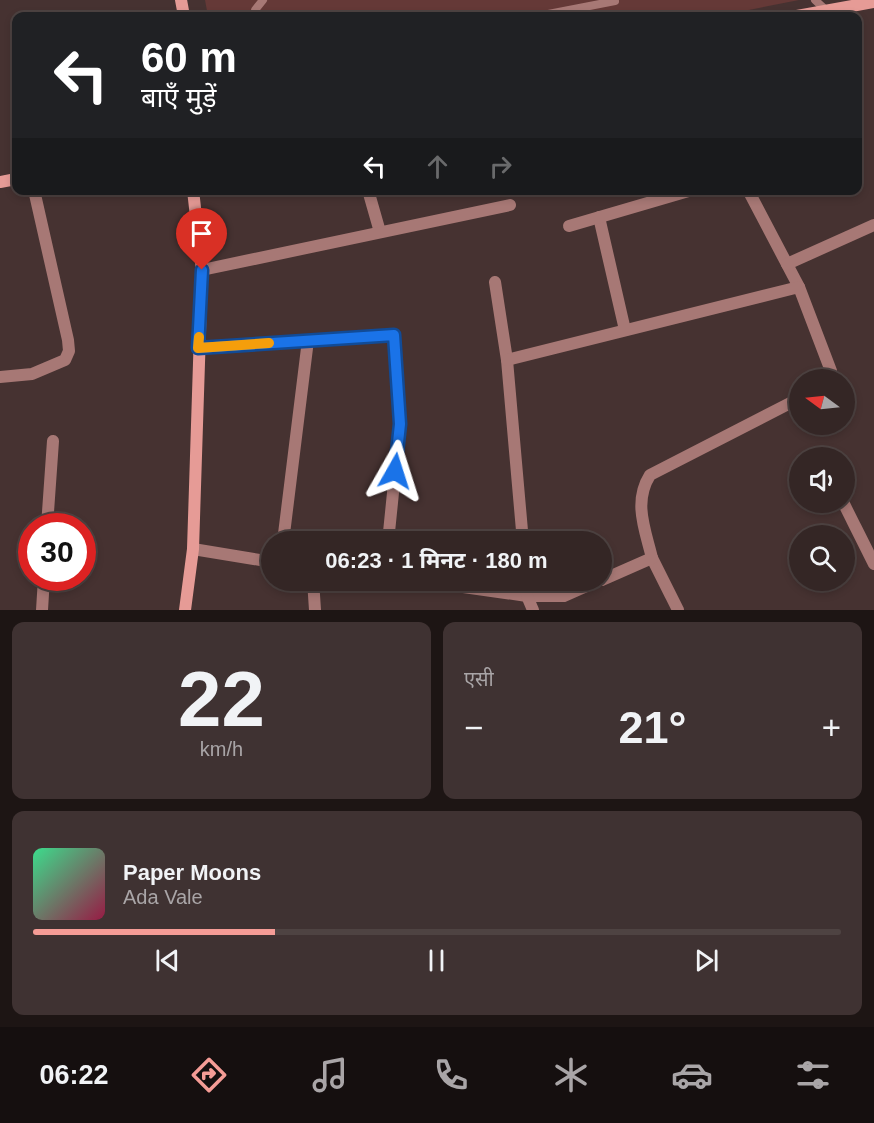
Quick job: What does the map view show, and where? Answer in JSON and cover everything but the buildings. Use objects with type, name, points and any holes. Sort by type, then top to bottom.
[{"type":"street","points":[[821,12],[874,2]]},
{"type":"street","points":[[0,377],[32,374],[65,360],[69,351],[35,195]]},
{"type":"street","points":[[185,610],[193,549],[202,270],[194,195]]},
{"type":"street","points":[[370,195],[381,232]]},
{"type":"street","points":[[569,226],[675,195]]},
{"type":"street","points":[[751,195],[799,287],[830,369]]},
{"type":"street","points":[[202,270],[510,205]]},
{"type":"street","points":[[599,217],[625,330]]},
{"type":"street","points":[[787,264],[874,225]]},
{"type":"street","points":[[495,282],[507,360],[521,531]]},
{"type":"street","points":[[507,360],[799,287]]},
{"type":"street","points":[[198,348],[394,335],[400,424],[389,531]]},
{"type":"street","points":[[284,531],[308,340]]},
{"type":"street","points":[[678,610],[652,558],[640,498],[644,484],[650,475],[789,404]]},
{"type":"street","points":[[48,513],[53,441]]},
{"type":"street","points":[[848,513],[874,564]]},
{"type":"street","points":[[193,549],[261,560]]},
{"type":"street","points":[[612,575],[652,558]]},
{"type":"street","points":[[42,610],[43,591]]},
{"type":"street","points":[[314,591],[315,610]]},
{"type":"street","points":[[492,591],[527,596],[564,596],[576,591]]},
{"type":"street","points":[[527,591],[533,610]]},
{"type":"lane","points":[[558,12],[617,0]]},
{"type":"lane","points":[[815,0],[827,11]]},
{"type":"shaded area","points":[[205,0],[799,0],[738,12],[207,12]]},
{"type":"slow traffic","points":[[199,337],[198,348],[269,343]]},
{"type":"route","points":[[202,270],[198,348],[394,335],[400,424],[395,471]]}]
